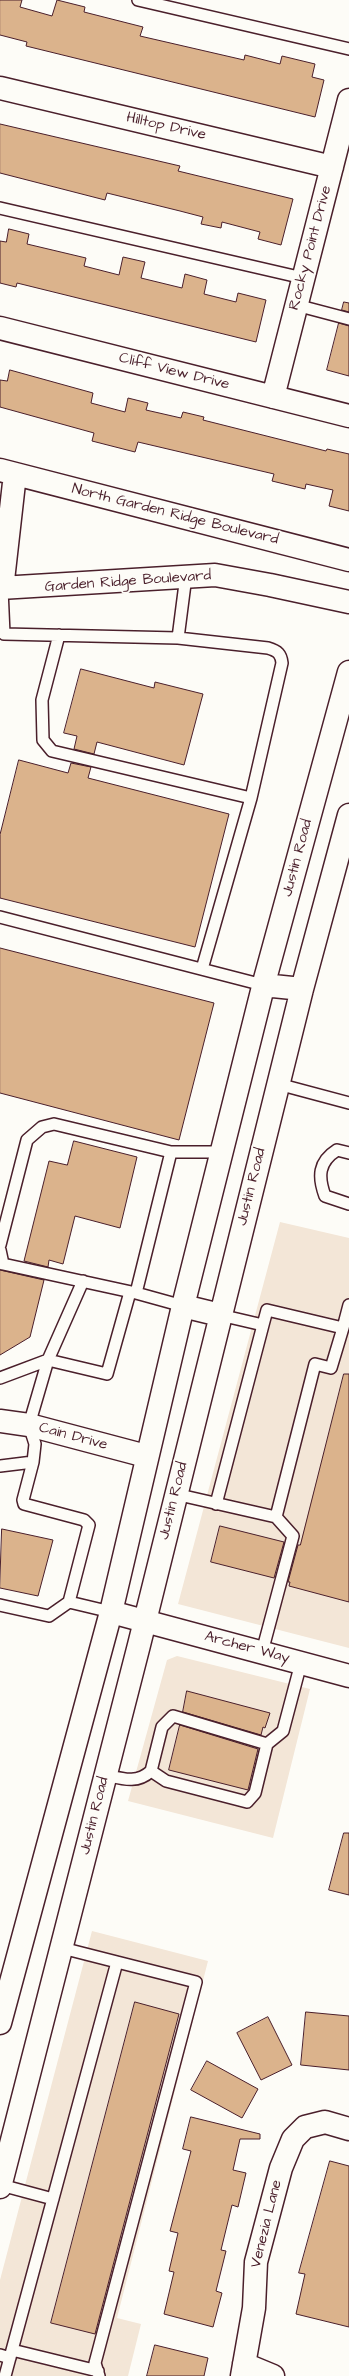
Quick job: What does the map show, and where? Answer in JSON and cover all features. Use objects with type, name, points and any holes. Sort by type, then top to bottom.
[{"type":"main road","name":"Hilltop Drive","points":[[0,88],[332,167]]},
{"type":"main road","name":"Rocky Point Drive","points":[[273,397],[302,278],[349,100]]},
{"type":"main road","name":"Cliff View Drive","points":[[0,328],[349,416]]},
{"type":"main road","name":"North Garden Ridge Boulevard","points":[[8,472],[349,560]]},
{"type":"main road","points":[[1,589],[8,472]]},
{"type":"main road","name":"Garden Ridge Boulevard","points":[[1,589],[215,575],[349,602]]},
{"type":"main road","name":"Justin Road","points":[[0,2023],[111,1612],[146,1456],[263,985],[349,672]]},
{"type":"main road","name":"Justin Road","points":[[0,2186],[106,1775],[302,989],[349,815]]},
{"type":"main road","points":[[263,985],[302,989]]},
{"type":"main road","points":[[183,1306],[220,1315]]},
{"type":"main road","name":"Cain Drive","points":[[0,1421],[30,1425],[146,1456]]},
{"type":"main road","name":"Archer Way","points":[[111,1612],[349,1676]]},
{"type":"main road","name":"Venezia Lane","points":[[243,2370],[254,2308],[256,2262],[281,2168],[293,2139],[305,2126],[325,2122],[349,2129]]},
{"type":"main road","points":[[243,2370],[273,2376]]},
{"type":"lane","points":[[138,0],[349,49]]},
{"type":"lane","points":[[0,208],[302,278]]},
{"type":"lane","points":[[296,305],[349,319]]},
{"type":"lane","points":[[178,638],[186,576]]},
{"type":"lane","points":[[1,589],[4,634],[178,638],[268,648],[276,650],[281,655],[282,663],[251,798],[202,969]]},
{"type":"lane","points":[[59,635],[42,700],[43,740],[52,751],[251,798]]},
{"type":"lane","points":[[0,917],[263,985]]},
{"type":"lane","points":[[278,1084],[349,1103]]},
{"type":"lane","points":[[0,1245],[27,1140],[42,1127],[54,1124],[171,1152],[221,1152]]},
{"type":"lane","points":[[349,1153],[337,1150],[329,1155],[321,1166],[320,1181],[325,1196],[349,1204]]},
{"type":"lane","points":[[0,1378],[48,1360],[107,1374],[133,1292],[171,1152]]},
{"type":"lane","points":[[0,1250],[3,1264],[133,1292],[183,1306]]},
{"type":"lane","points":[[0,1605],[49,1616],[69,1602],[89,1525],[84,1520],[24,1504],[33,1462],[35,1444],[30,1425],[48,1360],[82,1281]]},
{"type":"lane","points":[[276,1517],[315,1364],[331,1368],[349,1305]]},
{"type":"lane","points":[[216,1504],[267,1310],[343,1328]]},
{"type":"lane","points":[[220,1315],[263,1325]]},
{"type":"lane","points":[[0,1466],[33,1462]]},
{"type":"lane","points":[[175,1494],[276,1517],[293,1536],[262,1652]]},
{"type":"lane","points":[[69,1602],[111,1612]]},
{"type":"lane","points":[[151,1772],[166,1781],[247,1802],[255,1793],[267,1744],[283,1731],[301,1663]]},
{"type":"lane","points":[[106,1775],[133,1781],[143,1779],[151,1772],[162,1727],[173,1716],[267,1744]]},
{"type":"lane","points":[[62,1948],[196,1982],[95,2364],[99,2374]]},
{"type":"lane","points":[[6,2376],[8,2354],[53,2199],[117,1962]]},
{"type":"lane","points":[[0,2186],[53,2199]]},
{"type":"lane","points":[[8,2354],[99,2374]]},
{"type":"shaded area","points":[[280,1222],[349,1238],[349,1648],[178,1604]]},
{"type":"shaded area","points":[[177,1656],[310,1689],[273,1838],[128,1801],[167,1660]]},
{"type":"shaded area","points":[[92,1931],[208,1961],[117,2318],[141,2324],[128,2376],[0,2376],[0,2280]]},
{"type":"building","points":[[0,0],[22,0],[20,7],[52,16],[57,0],[85,7],[84,12],[143,27],[140,36],[244,60],[245,55],[280,64],[282,56],[315,64],[312,77],[324,80],[315,117],[26,46],[27,42],[0,35]]},
{"type":"building","points":[[0,124],[180,166],[178,171],[293,199],[281,245],[258,239],[260,232],[222,222],[221,228],[201,224],[203,217],[180,211],[107,193],[105,200],[0,173]]},
{"type":"building","points":[[9,229],[29,234],[27,244],[86,258],[84,266],[119,275],[123,257],[145,262],[141,278],[182,288],[185,274],[207,280],[204,294],[236,302],[238,293],[266,300],[256,342],[17,283],[16,287],[0,283],[0,241],[6,242]]},
{"type":"building","points":[[344,302],[349,303],[349,312],[342,310]]},
{"type":"building","points":[[339,323],[349,326],[349,376],[327,370]]},
{"type":"building","points":[[10,370],[93,393],[91,403],[125,412],[128,398],[148,403],[146,410],[181,418],[183,412],[204,417],[203,420],[326,451],[327,449],[349,454],[349,511],[329,506],[333,490],[306,484],[305,489],[272,481],[274,474],[138,442],[135,452],[92,441],[94,433],[0,407],[0,380],[7,381]]},
{"type":"building","points":[[81,669],[154,688],[155,682],[203,694],[184,765],[97,742],[94,754],[74,749],[77,736],[64,733]]},
{"type":"building","points":[[19,760],[68,773],[71,763],[91,767],[88,778],[229,814],[195,947],[0,898],[0,835]]},
{"type":"building","points":[[0,948],[214,1003],[179,1140],[0,1093]]},
{"type":"building","points":[[74,1141],[137,1157],[120,1228],[75,1216],[63,1264],[49,1260],[48,1267],[24,1261],[49,1161],[67,1165]]},
{"type":"building","points":[[0,1270],[44,1280],[30,1337],[0,1355]]},
{"type":"building","points":[[344,1374],[349,1374],[349,1602],[289,1586],[290,1582],[288,1582],[298,1545],[300,1545]]},
{"type":"building","points":[[220,1526],[284,1542],[274,1578],[211,1562]]},
{"type":"building","points":[[2,1529],[53,1540],[38,1596],[0,1588]]},
{"type":"building","points":[[187,1691],[270,1713],[265,1728],[263,1727],[261,1735],[183,1712]]},
{"type":"building","points":[[180,1725],[258,1749],[248,1790],[169,1770]]},
{"type":"building","points":[[344,1833],[349,1833],[349,1895],[329,1890]]},
{"type":"building","points":[[135,2002],[179,2014],[95,2334],[51,2323]]},
{"type":"building","points":[[306,2012],[349,2016],[349,2070],[301,2065]]},
{"type":"building","points":[[268,2017],[292,2065],[261,2080],[237,2033]]},
{"type":"building","points":[[207,2061],[258,2089],[242,2118],[191,2090]]},
{"type":"building","points":[[191,2117],[260,2134],[260,2139],[240,2139],[233,2170],[246,2173],[238,2207],[232,2205],[221,2250],[226,2251],[216,2291],[222,2293],[213,2327],[164,2314],[174,2272],[169,2271],[178,2233],[170,2231],[191,2151],[183,2149]]},
{"type":"building","points":[[330,2161],[349,2166],[349,2327],[296,2314],[305,2274],[299,2273]]},
{"type":"building","points":[[155,2345],[208,2358],[204,2376],[147,2376]]}]
